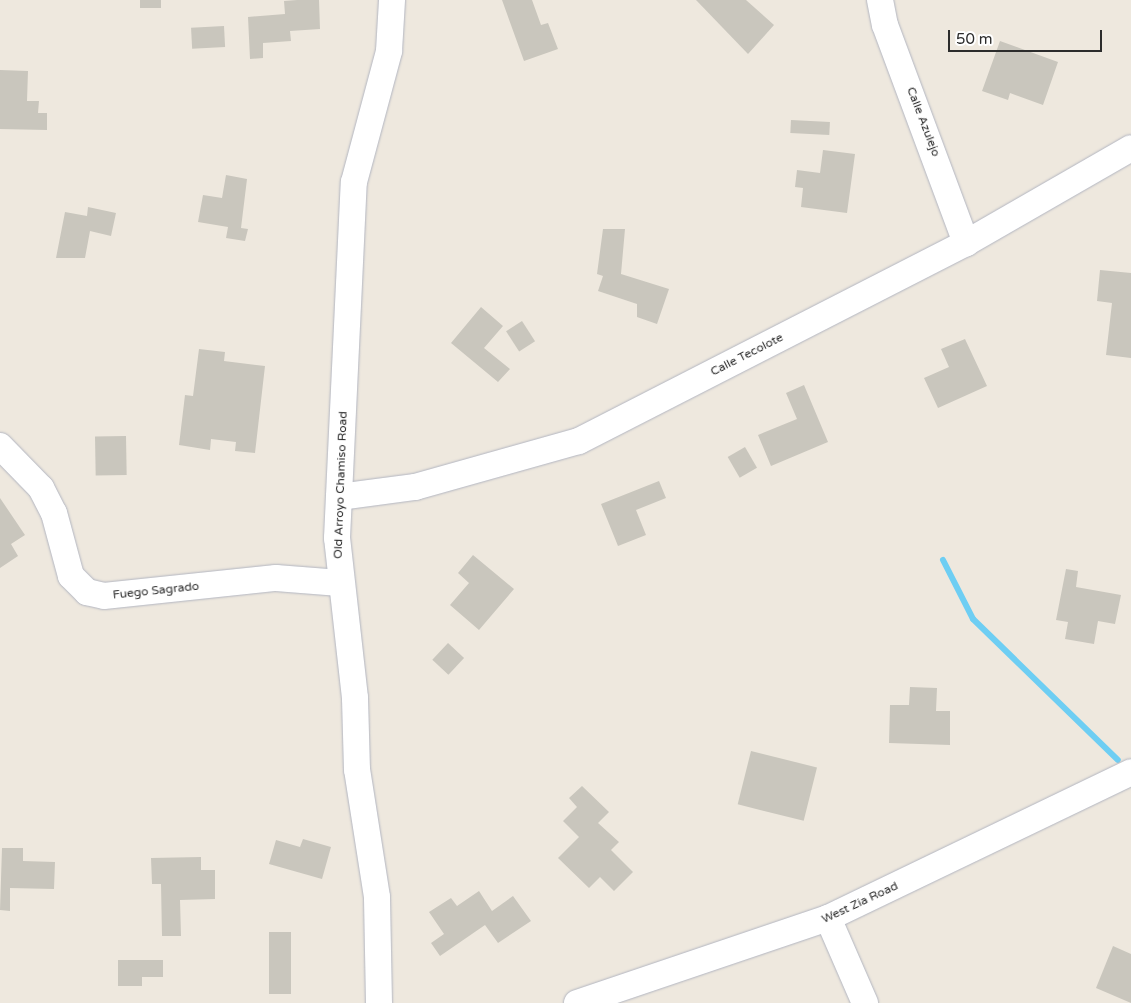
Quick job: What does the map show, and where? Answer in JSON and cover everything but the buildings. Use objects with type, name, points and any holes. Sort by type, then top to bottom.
[{"type":"street","name":"Old Arroyo Chamiso Road","points":[[379,1003],[377,897],[357,770],[355,698],[340,583],[339,497],[354,182],[389,52],[392,0]]},
{"type":"street","name":"Calle Azulejo","points":[[880,0],[885,25],[966,243]]},
{"type":"street","name":"Calle Tecolote","points":[[339,497],[415,487],[579,441],[966,243],[1131,148]]},
{"type":"street","name":"Fuego Sagrado","points":[[0,446],[41,488],[54,513],[71,576],[87,592],[104,596],[276,578],[340,583]]},
{"type":"street","name":"West Zia Road","points":[[577,1003],[828,918],[1131,772]]},
{"type":"street","points":[[828,918],[864,1003]]},
{"type":"waterway","points":[[943,560],[973,619],[1118,760]]}]
